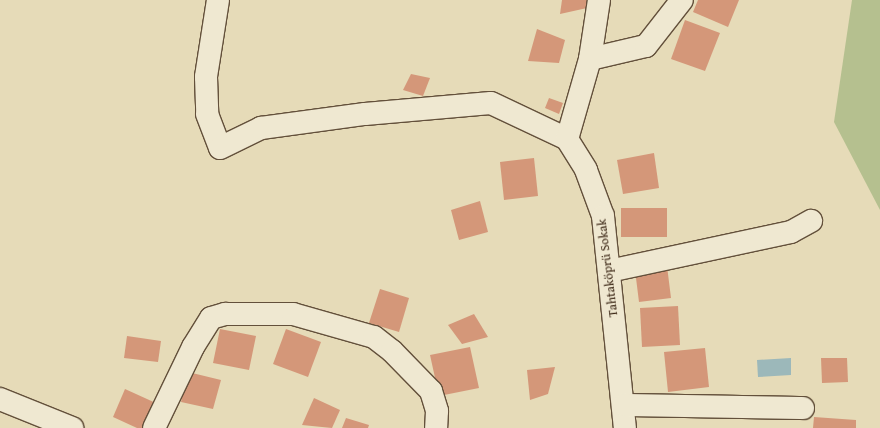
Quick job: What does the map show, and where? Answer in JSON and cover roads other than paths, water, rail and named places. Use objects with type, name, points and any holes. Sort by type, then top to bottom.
[{"type":"street","points":[[218,0],[206,77],[207,114],[220,148],[262,128],[365,114],[491,103],[566,139],[590,59],[599,0]]},
{"type":"street","points":[[590,59],[646,46],[682,0]]},
{"type":"street","name":"Tahtaköprü Sokak","points":[[566,139],[586,170],[602,216],[624,405],[625,428]]},
{"type":"street","points":[[609,270],[791,232],[811,221]]},
{"type":"street","points":[[154,428],[193,347],[211,318],[225,314],[294,314],[374,337],[392,351],[431,391],[437,411],[436,428]]},
{"type":"street","points":[[0,399],[72,428]]},
{"type":"street","points":[[624,405],[803,408]]},
{"type":"water","points":[[791,358],[791,375],[758,377],[757,360]]}]
